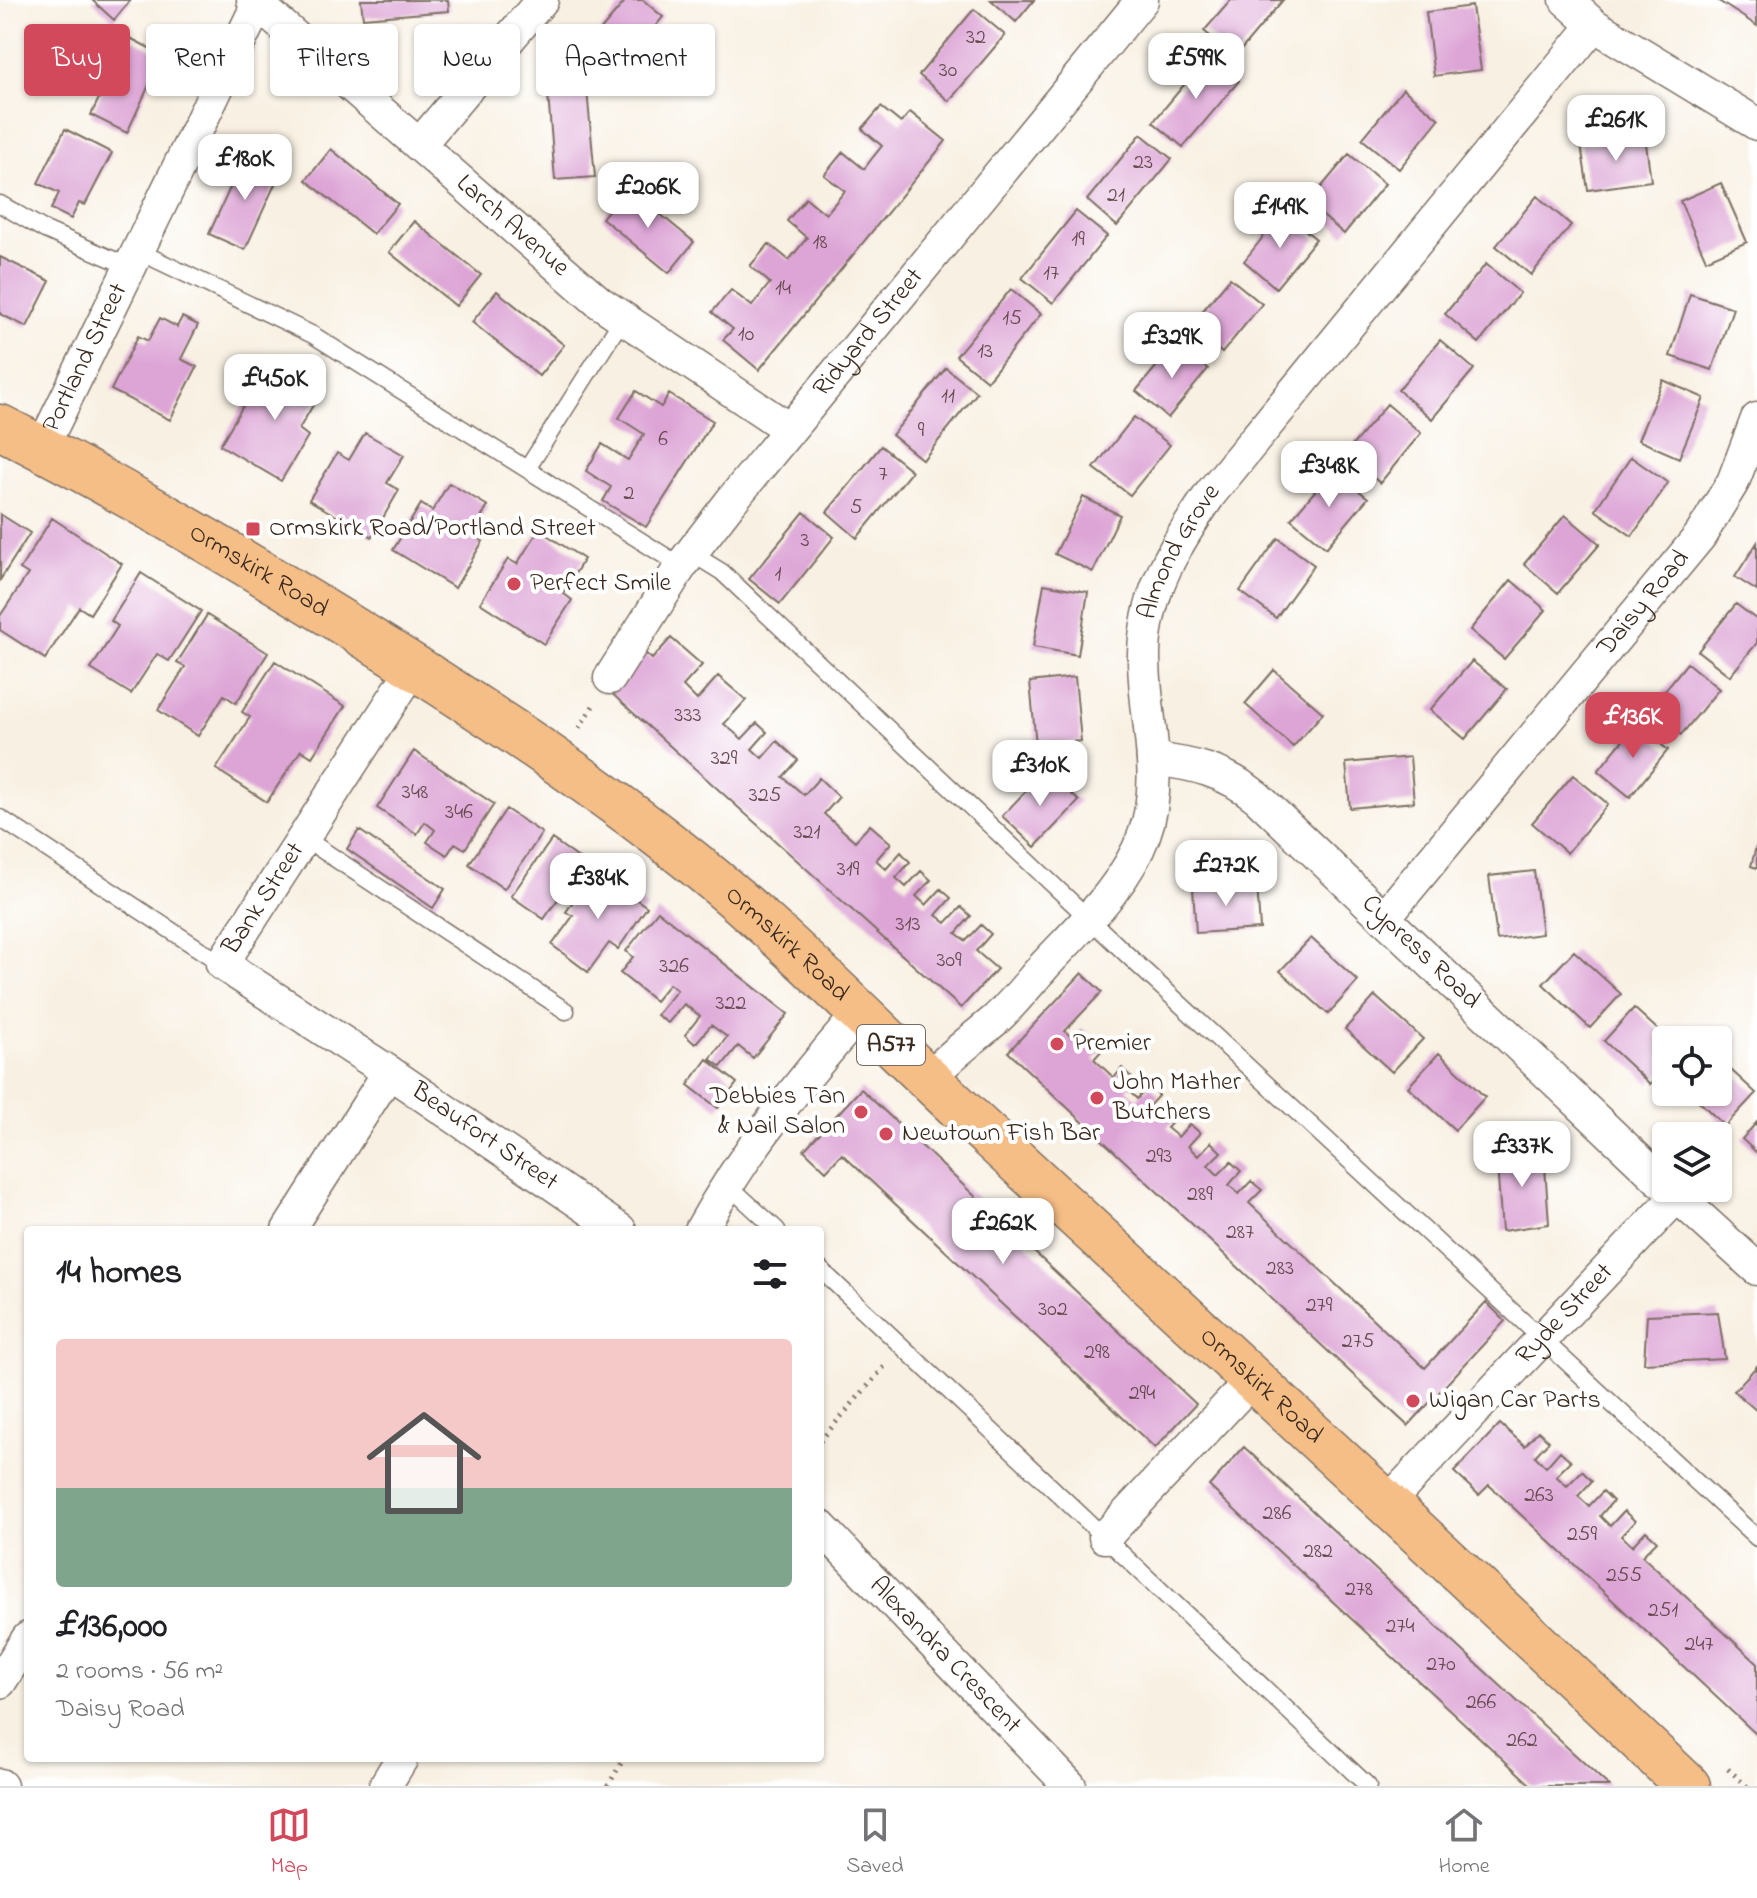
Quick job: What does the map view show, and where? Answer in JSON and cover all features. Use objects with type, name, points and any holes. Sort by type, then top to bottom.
[{"type":"highway","name":"Ormskirk Road","points":[[0,427],[228,552],[414,667],[602,792],[681,853],[778,935],[927,1080],[1388,1502],[1688,1786]]},
{"type":"street","points":[[419,145],[542,0]]},
{"type":"street","name":"Ridyard Street","points":[[610,678],[686,559],[1142,0]]},
{"type":"street","points":[[1566,0],[1594,25],[1757,124]]},
{"type":"street","name":"Larch Avenue","points":[[256,2],[599,302],[789,429]]},
{"type":"street","name":"Portland Street","points":[[42,448],[256,2]]},
{"type":"street","name":"Almond Grove","points":[[927,1080],[955,1050],[997,1018],[1087,918],[1132,862],[1145,833],[1154,792],[1144,655],[1147,623],[1167,561],[1184,532],[1211,493],[1594,25]]},
{"type":"street","name":"Daisy Road","points":[[1384,918],[1574,693],[1700,536],[1733,482],[1757,419]]},
{"type":"street","name":"Bank Street","points":[[389,1072],[222,964],[414,667]]},
{"type":"street","name":"Cypress Road","points":[[1153,759],[1210,769],[1242,785],[1652,1173]]},
{"type":"street","points":[[703,1226],[726,1183],[789,1095],[859,1014]]},
{"type":"street","points":[[291,1226],[389,1072]]},
{"type":"street","name":"Beaufort Street","points":[[389,1072],[614,1226]]},
{"type":"street","name":"Ryde Street","points":[[1388,1502],[1541,1340],[1660,1202]]},
{"type":"street","name":"Cypress Road","points":[[1683,1202],[1757,1269]]},
{"type":"street","points":[[1105,1537],[1253,1379]]},
{"type":"street","name":"Alexandra Crescent","points":[[824,1530],[1070,1786]]},
{"type":"street","points":[[0,1682],[24,1644]]},
{"type":"street","points":[[385,1786],[400,1762]]},
{"type":"lane","name":"Portland Street","points":[[0,204],[45,230],[132,258]]},
{"type":"lane","points":[[132,258],[313,335],[527,469],[686,559],[722,572],[1087,918],[1757,1538]]},
{"type":"lane","points":[[527,469],[623,318]]},
{"type":"lane","points":[[0,818],[222,964]]},
{"type":"lane","points":[[304,838],[566,1011]]},
{"type":"lane","points":[[726,1183],[773,1226]]},
{"type":"lane","points":[[824,1273],[1368,1786]]},
{"type":"path","points":[[824,1436],[903,1345]]},
{"type":"path","points":[[608,1786],[622,1762]]},
{"type":"building","points":[[92,0],[131,0],[114,20]]},
{"type":"building","points":[[361,0],[448,0],[449,11],[363,18]]},
{"type":"building","points":[[626,0],[643,0],[663,17],[657,24],[606,24]]},
{"type":"building","points":[[991,0],[1034,0],[1016,22]]},
{"type":"building","points":[[1231,0],[1283,0],[1235,57],[1204,31]]},
{"type":"building","points":[[1717,0],[1757,0],[1757,26],[1745,18]]},
{"type":"building","points":[[1472,6],[1481,70],[1434,76],[1426,12]]},
{"type":"building","points":[[974,9],[1005,35],[949,101],[919,75]]},
{"type":"building","points":[[130,38],[146,46],[146,92],[127,133],[91,115],[100,96],[130,96]]},
{"type":"building","points":[[1208,56],[1239,81],[1183,147],[1153,122]]},
{"type":"building","points":[[1403,89],[1439,119],[1399,169],[1362,139]]},
{"type":"building","points":[[548,96],[588,96],[595,177],[555,180]]},
{"type":"building","points":[[881,107],[901,123],[910,112],[946,141],[759,370],[723,340],[733,329],[712,312],[731,290],[752,306],[770,283],[750,266],[769,244],[789,260],[807,238],[787,221],[806,198],[826,214],[845,191],[824,175],[843,152],[864,169],[882,146],[862,129]]},
{"type":"building","points":[[65,129],[112,153],[85,205],[79,203],[71,219],[51,209],[59,193],[38,183]]},
{"type":"building","points":[[1141,134],[1172,159],[1117,226],[1087,200]]},
{"type":"building","points":[[1645,136],[1651,181],[1588,190],[1581,145]]},
{"type":"building","points":[[331,149],[398,204],[373,234],[306,180]]},
{"type":"building","points":[[1349,154],[1385,184],[1344,234],[1308,203]]},
{"type":"building","points":[[245,155],[281,171],[245,250],[209,234]]},
{"type":"building","points":[[1721,183],[1747,242],[1706,260],[1680,201]]},
{"type":"building","points":[[627,187],[694,242],[669,273],[602,218]]},
{"type":"building","points":[[1537,196],[1571,225],[1531,275],[1496,246]]},
{"type":"building","points":[[1076,211],[1107,236],[1053,303],[1022,278]]},
{"type":"building","points":[[1283,212],[1316,239],[1276,288],[1244,261]]},
{"type":"building","points":[[414,221],[481,275],[456,306],[389,252]]},
{"type":"building","points":[[0,257],[50,281],[27,327],[0,314]]},
{"type":"building","points":[[1486,264],[1520,293],[1479,343],[1445,314]]},
{"type":"building","points":[[1230,278],[1262,304],[1222,353],[1190,326]]},
{"type":"building","points":[[1011,289],[1041,314],[987,381],[956,356]]},
{"type":"building","points":[[497,291],[564,345],[539,376],[472,322]]},
{"type":"building","points":[[1690,294],[1733,308],[1712,370],[1670,356]]},
{"type":"building","points":[[182,317],[198,325],[181,359],[197,367],[170,420],[111,390],[138,336],[148,341],[160,318],[177,327]]},
{"type":"building","points":[[1440,340],[1474,369],[1432,419],[1398,390]]},
{"type":"building","points":[[1176,343],[1208,369],[1168,418],[1136,391]]},
{"type":"building","points":[[285,359],[326,383],[299,429],[308,436],[281,481],[220,445],[247,399],[258,405]]},
{"type":"building","points":[[946,368],[977,393],[923,460],[892,435]]},
{"type":"building","points":[[1663,380],[1704,398],[1679,458],[1638,440]]},
{"type":"building","points":[[636,391],[661,407],[669,394],[713,421],[646,527],[603,501],[611,487],[586,471],[602,444],[628,460],[644,434],[619,418]]},
{"type":"building","points":[[1387,404],[1421,433],[1380,483],[1345,454]]},
{"type":"building","points":[[1134,417],[1170,445],[1130,495],[1094,468]]},
{"type":"building","points":[[365,433],[404,455],[387,483],[399,490],[372,537],[309,500],[337,453],[349,460]]},
{"type":"building","points":[[881,446],[912,471],[857,538],[827,512]]},
{"type":"building","points":[[1631,457],[1668,483],[1632,536],[1595,510]]},
{"type":"building","points":[[1333,470],[1368,498],[1326,548],[1291,519]]},
{"type":"building","points":[[449,483],[488,506],[471,534],[483,541],[455,588],[393,550],[421,504],[432,511]]},
{"type":"building","points":[[1083,497],[1120,515],[1093,572],[1055,554]]},
{"type":"building","points":[[804,512],[834,537],[780,604],[749,579]]},
{"type":"building","points":[[0,514],[30,533],[0,580]]},
{"type":"building","points":[[1565,515],[1600,544],[1558,593],[1524,564]]},
{"type":"building","points":[[52,518],[122,564],[90,614],[79,607],[45,659],[0,630],[0,616],[28,574],[20,569]]},
{"type":"building","points":[[539,530],[584,559],[563,593],[572,600],[544,644],[480,603],[508,559],[517,564]]},
{"type":"building","points":[[1278,538],[1314,565],[1276,618],[1240,591]]},
{"type":"building","points":[[1757,543],[1757,591],[1735,577]]},
{"type":"building","points":[[141,573],[201,611],[169,661],[157,654],[131,694],[91,669],[118,626],[111,621]]},
{"type":"building","points":[[1511,580],[1546,610],[1504,659],[1470,630]]},
{"type":"building","points":[[1044,584],[1088,592],[1078,655],[1033,647]]},
{"type":"building","points":[[1736,604],[1757,620],[1757,643],[1730,676],[1698,651]]},
{"type":"building","points":[[207,615],[268,653],[236,703],[224,695],[198,736],[158,710],[185,667],[177,663]]},
{"type":"building","points":[[671,638],[702,665],[683,686],[697,700],[718,676],[746,700],[724,724],[742,739],[757,723],[767,732],[752,749],[762,758],[777,741],[798,760],[783,777],[804,795],[819,778],[839,797],[824,814],[855,841],[870,825],[891,843],[876,860],[886,869],[901,852],[910,862],[896,878],[906,887],[921,871],[931,880],[916,896],[926,905],[941,889],[951,898],[936,915],[946,923],[961,907],[971,916],[956,933],[966,941],[981,925],[991,934],[976,951],[997,969],[961,1008],[610,692],[645,653],[652,659]]},
{"type":"building","points":[[275,661],[345,706],[312,757],[301,750],[267,802],[216,769],[250,717],[242,712]]},
{"type":"building","points":[[1472,661],[1507,689],[1465,739],[1430,710]]},
{"type":"building","points":[[1687,663],[1719,689],[1681,735],[1649,710]]},
{"type":"building","points":[[1274,670],[1323,713],[1293,747],[1245,704]]},
{"type":"building","points":[[1075,677],[1081,741],[1036,745],[1030,682]]},
{"type":"building","points":[[1636,724],[1668,750],[1630,797],[1598,771]]},
{"type":"building","points":[[414,751],[494,804],[465,849],[455,843],[447,855],[427,842],[435,830],[425,822],[417,834],[377,808]]},
{"type":"building","points":[[1410,757],[1414,802],[1350,808],[1346,763]]},
{"type":"building","points":[[1046,770],[1079,801],[1035,847],[1002,816]]},
{"type":"building","points":[[1573,775],[1608,804],[1567,853],[1532,823]]},
{"type":"building","points":[[506,809],[542,833],[504,889],[469,864]]},
{"type":"building","points":[[359,830],[445,889],[433,908],[347,849]]},
{"type":"building","points":[[552,839],[584,862],[544,919],[511,896]]},
{"type":"building","points":[[1757,847],[1757,868],[1751,866]]},
{"type":"building","points":[[595,870],[647,907],[618,949],[609,943],[588,972],[552,945],[573,916],[566,912]]},
{"type":"building","points":[[1534,871],[1542,934],[1497,940],[1489,876]]},
{"type":"building","points":[[1257,884],[1260,929],[1196,933],[1193,888]]},
{"type":"building","points":[[658,911],[788,1014],[753,1058],[738,1046],[721,1067],[710,1059],[727,1037],[711,1025],[695,1044],[685,1035],[700,1016],[684,1004],[668,1023],[657,1015],[677,990],[669,984],[655,1001],[620,973],[633,957],[626,951]]},
{"type":"building","points":[[1311,938],[1358,981],[1328,1014],[1280,971]]},
{"type":"building","points":[[1574,951],[1621,994],[1590,1028],[1543,984]]},
{"type":"building","points":[[1082,973],[1102,992],[1065,1031],[1073,1039],[1082,1029],[1103,1049],[1094,1059],[1114,1078],[1122,1068],[1135,1081],[1127,1089],[1137,1099],[1150,1085],[1159,1095],[1147,1108],[1157,1118],[1170,1104],[1180,1114],[1167,1128],[1178,1137],[1190,1124],[1200,1133],[1188,1146],[1198,1156],[1211,1142],[1221,1152],[1208,1165],[1218,1175],[1231,1162],[1241,1171],[1229,1185],[1239,1194],[1251,1181],[1262,1190],[1249,1203],[1425,1368],[1486,1302],[1505,1321],[1408,1426],[1008,1052]]},
{"type":"building","points":[[1375,996],[1423,1039],[1392,1072],[1345,1029]]},
{"type":"building","points":[[1634,1008],[1654,1026],[1652,1082],[1650,1084],[1604,1041]]},
{"type":"building","points":[[1439,1053],[1485,1097],[1455,1130],[1408,1087]]},
{"type":"building","points":[[707,1059],[737,1083],[718,1108],[688,1085]]},
{"type":"building","points":[[1732,1071],[1756,1093],[1729,1122],[1721,1122],[1704,1106],[1732,1106]]},
{"type":"building","points":[[861,1089],[1196,1404],[1155,1448],[842,1154],[826,1171],[804,1150]]},
{"type":"building","points":[[1757,1122],[1757,1153],[1742,1139]]},
{"type":"building","points":[[1523,1149],[1523,1154],[1544,1152],[1549,1224],[1502,1231],[1496,1151]]},
{"type":"building","points":[[1718,1312],[1725,1359],[1644,1363],[1647,1315]]},
{"type":"building","points":[[1757,1366],[1757,1411],[1734,1391]]},
{"type":"building","points":[[1500,1424],[1525,1446],[1538,1431],[1549,1441],[1535,1456],[1546,1467],[1560,1451],[1571,1461],[1556,1476],[1567,1486],[1582,1471],[1592,1481],[1578,1496],[1589,1506],[1603,1491],[1613,1501],[1600,1516],[1610,1526],[1624,1511],[1635,1521],[1621,1536],[1632,1546],[1646,1531],[1657,1541],[1642,1556],[1757,1663],[1757,1735],[1489,1485],[1479,1495],[1454,1472]]},
{"type":"building","points":[[1244,1447],[1609,1786],[1532,1786],[1290,1562],[1209,1486]]},
{"type":"place","name":"Ormskirk Road/Portland Street","points":[[253,529]]},
{"type":"place","name":"Perfect Smile","points":[[514,584]]},
{"type":"place","name":"Premier","points":[[1057,1044]]},
{"type":"place","name":"John Mather Butchers","points":[[1097,1098]]},
{"type":"place","name":"Debbies Tan & Nail Salon","points":[[861,1112]]},
{"type":"place","name":"Newtown Fish Bar","points":[[886,1134]]},
{"type":"place","name":"Wigan Car Parts","points":[[1413,1401]]}]
